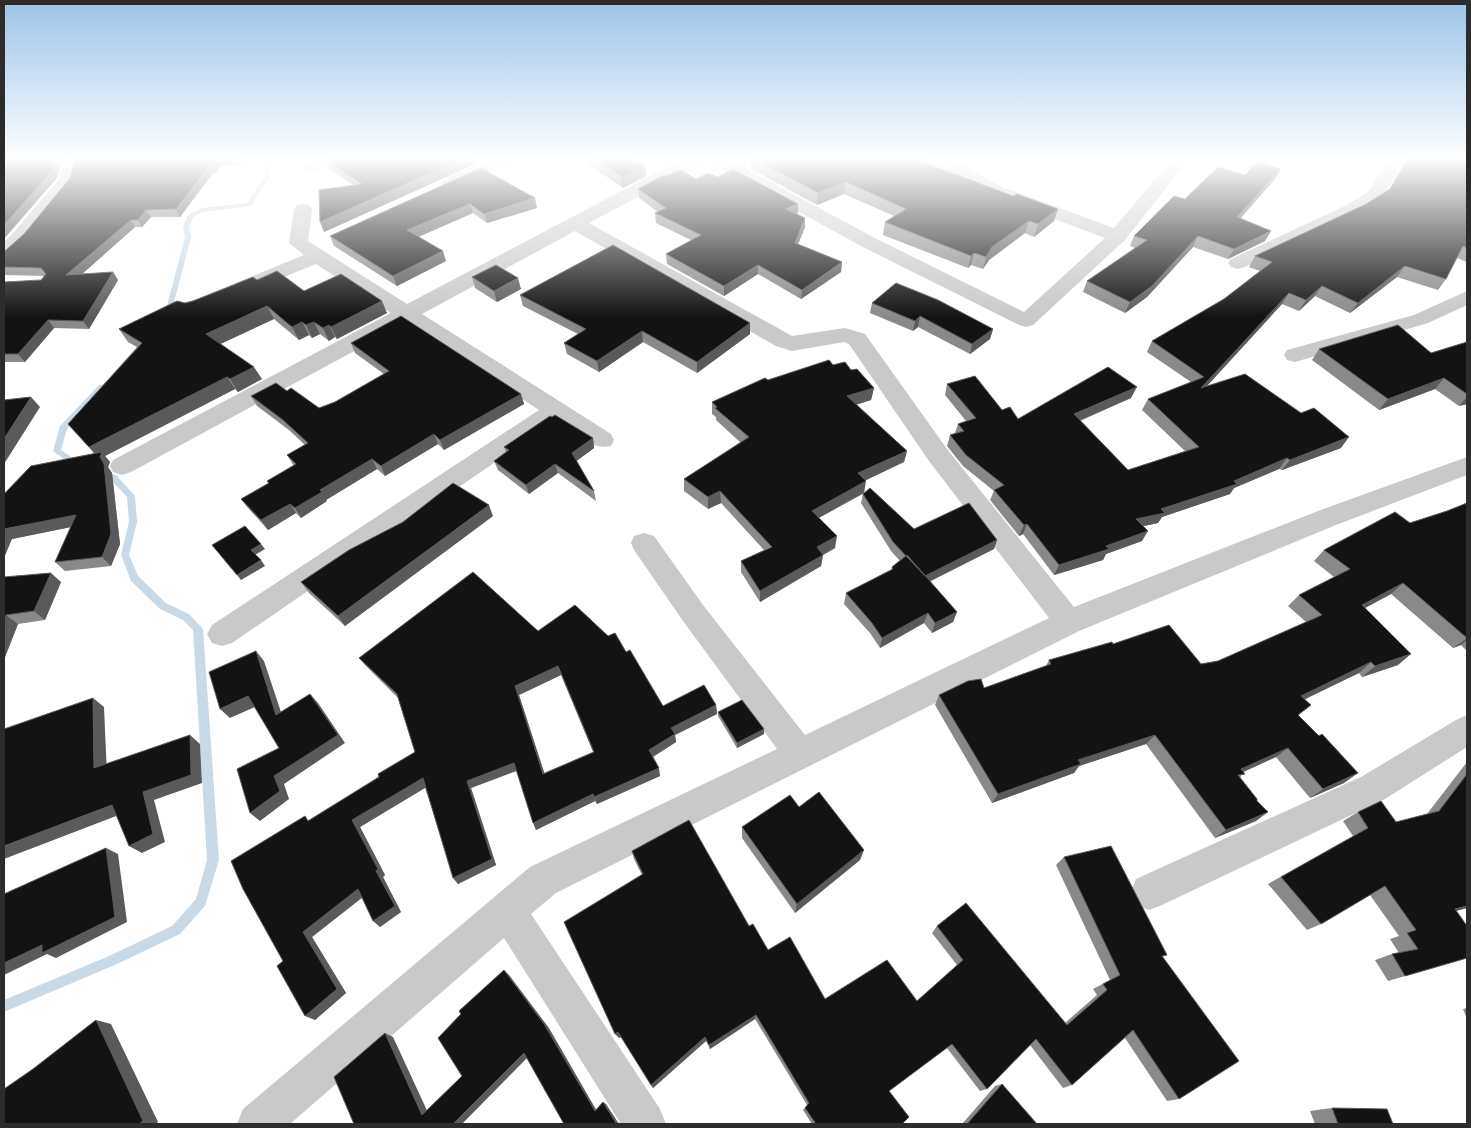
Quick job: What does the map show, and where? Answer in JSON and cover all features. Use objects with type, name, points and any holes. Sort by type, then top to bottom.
[{"type":"street","points":[[4,252],[21,236],[41,212]]},
{"type":"street","points":[[302,212],[298,243],[317,249],[407,314],[602,440]]},
{"type":"street","points":[[122,466],[599,212]]},
{"type":"street","points":[[812,212],[868,242],[1026,321],[1118,236],[1138,212]]},
{"type":"street","points":[[1052,212],[1118,236]]},
{"type":"street","points":[[1238,263],[1347,212]]},
{"type":"street","points":[[576,224],[784,341],[792,344],[845,335],[857,339],[938,455],[1069,622]]},
{"type":"street","points":[[229,293],[317,249]]},
{"type":"street","points":[[1295,355],[1421,319],[1467,297]]},
{"type":"street","points":[[222,634],[555,410]]},
{"type":"street","points":[[258,1124],[543,880],[1069,622],[1327,518],[1467,466]]},
{"type":"street","points":[[644,543],[693,613],[800,754]]},
{"type":"street","points":[[1149,892],[1373,788],[1467,730]]},
{"type":"street","points":[[507,910],[645,1124]]},
{"type":"building","points":[[4,212],[16,212],[4,225]]},
{"type":"building","points":[[42,212],[145,212],[138,220],[131,220],[66,275],[113,272],[83,321],[48,320],[18,354],[4,354],[4,282],[41,280],[46,274],[41,268],[4,267],[4,251],[24,234]]},
{"type":"building","points":[[320,212],[343,212],[320,222]]},
{"type":"building","points":[[384,212],[451,212],[407,230],[443,251],[393,276],[330,236]]},
{"type":"building","points":[[792,212],[805,218],[795,243],[842,262],[802,290],[758,265],[724,286],[666,254],[701,235],[655,213]]},
{"type":"building","points":[[902,212],[1054,212],[1038,224],[1029,221],[992,247],[986,257],[974,253],[971,256],[885,222]]},
{"type":"building","points":[[1158,212],[1242,212],[1237,217],[1271,231],[1234,249],[1198,236],[1152,286],[1130,302],[1087,281],[1147,240],[1134,236]]},
{"type":"building","points":[[1350,212],[1467,212],[1467,248],[1463,246],[1446,279],[1405,266],[1358,303],[1322,286],[1306,300],[1289,293],[1201,388],[1245,374],[1301,413],[1314,408],[1349,437],[1290,460],[1287,458],[1234,481],[1237,484],[1161,509],[1165,513],[1136,519],[1148,531],[1106,546],[1109,549],[1059,565],[1027,524],[1024,525],[994,490],[1004,485],[966,455],[950,435],[964,431],[958,424],[976,418],[947,384],[975,376],[1002,410],[1010,407],[1018,419],[1108,367],[1137,387],[1074,414],[1128,470],[1199,447],[1148,399],[1204,377],[1152,341],[1224,299],[1272,262],[1255,256]]},
{"type":"building","points":[[613,245],[750,323],[697,362],[642,331],[597,361],[564,343],[586,329],[520,295]]},
{"type":"building","points":[[496,265],[518,278],[494,291],[472,277]]},
{"type":"building","points":[[277,271],[304,291],[341,274],[382,301],[331,327],[329,325],[323,328],[314,322],[306,325],[302,322],[292,327],[267,306],[206,334],[254,367],[230,379],[227,377],[89,447],[68,424],[142,343],[119,329],[177,301],[185,303],[193,301],[253,277],[257,280]]},
{"type":"building","points":[[896,283],[938,300],[993,329],[972,344],[920,316],[915,321],[872,303]]},
{"type":"building","points":[[401,316],[521,394],[440,440],[434,434],[381,466],[372,459],[320,490],[322,492],[295,508],[290,504],[261,520],[241,499],[269,483],[267,481],[296,464],[287,455],[308,443],[283,420],[251,396],[276,383],[287,391],[291,388],[319,408],[335,402],[389,371],[351,343]]},
{"type":"building","points":[[1398,325],[1431,353],[1467,342],[1467,394],[1444,378],[1388,399],[1319,349]]},
{"type":"building","points":[[829,360],[833,365],[845,362],[851,370],[857,369],[874,388],[847,396],[907,451],[858,473],[866,481],[812,511],[837,536],[817,547],[823,555],[760,591],[741,561],[772,547],[720,491],[708,497],[684,479],[749,437],[715,408],[717,407],[712,402],[765,378],[768,380]]},
{"type":"building","points":[[31,397],[4,439],[4,400]]},
{"type":"building","points":[[555,415],[593,438],[572,453],[594,491],[555,464],[526,485],[494,461],[509,450],[504,447],[550,416]]},
{"type":"building","points":[[102,452],[100,457],[104,464],[111,534],[102,557],[55,562],[76,515],[4,529],[4,494],[31,466]]},
{"type":"building","points":[[453,483],[489,505],[338,616],[301,582],[349,550],[403,522]]},
{"type":"building","points":[[870,488],[914,529],[969,503],[997,540],[925,576],[893,542],[863,494]]},
{"type":"building","points":[[1467,503],[1467,638],[1403,583],[1362,605],[1411,654],[1375,666],[1371,662],[1301,696],[1311,705],[1298,715],[1319,736],[1322,734],[1358,773],[1323,789],[1288,748],[1241,769],[1245,774],[1238,775],[1257,801],[1268,812],[1226,830],[1155,735],[1078,760],[1081,764],[998,794],[939,695],[968,681],[981,679],[984,688],[1051,664],[1049,660],[1112,642],[1113,644],[1169,625],[1201,664],[1218,661],[1322,615],[1299,595],[1350,569],[1324,550],[1395,512],[1410,523]]},
{"type":"building","points":[[245,526],[261,544],[251,550],[261,560],[237,575],[212,545]]},
{"type":"building","points":[[907,555],[957,612],[935,623],[928,613],[882,638],[872,623],[846,593],[893,569],[892,567]]},
{"type":"building","points":[[473,572],[538,631],[575,605],[608,636],[615,633],[626,652],[630,650],[663,706],[704,685],[716,705],[671,728],[675,734],[649,750],[659,768],[594,797],[593,794],[533,823],[514,763],[467,781],[492,859],[453,878],[423,778],[352,820],[395,906],[373,921],[358,889],[303,932],[337,989],[305,1016],[277,966],[283,961],[243,889],[231,861],[305,816],[308,821],[379,777],[378,774],[415,752],[397,694],[359,658]],"holes":[[[558,666],[594,752],[543,774],[515,686]]]},
{"type":"building","points":[[51,573],[34,611],[6,615],[4,622],[4,577]]},
{"type":"building","points":[[256,651],[276,715],[310,694],[338,735],[274,776],[280,791],[250,813],[237,769],[279,748],[248,696],[220,709],[209,672]]},
{"type":"building","points":[[93,698],[94,768],[190,735],[191,775],[143,792],[153,834],[129,846],[112,805],[4,846],[4,729]]},
{"type":"building","points":[[742,700],[764,729],[737,743],[718,712]]},
{"type":"building","points":[[1467,774],[1467,906],[1455,909],[1467,926],[1467,958],[1405,976],[1392,954],[1418,949],[1407,933],[1416,930],[1385,886],[1321,924],[1281,877],[1368,828],[1358,812],[1381,801],[1396,822],[1439,811]]},
{"type":"building","points":[[819,792],[864,850],[797,904],[742,827],[790,795],[799,807]]},
{"type":"building","points":[[689,820],[749,926],[753,924],[768,950],[790,937],[825,999],[887,960],[917,1001],[963,960],[937,926],[966,903],[1067,1025],[1107,990],[1103,984],[1120,975],[1064,857],[1111,846],[1167,955],[1162,956],[1239,1061],[1179,1099],[1133,1030],[1072,1085],[1036,1039],[987,1089],[952,1044],[889,1091],[909,1117],[902,1124],[816,1124],[805,1108],[809,1103],[756,1015],[709,1045],[705,1037],[651,1085],[618,1032],[615,1034],[564,922],[643,874],[632,851]]},
{"type":"building","points":[[106,848],[115,917],[42,953],[42,945],[4,963],[4,894]]},
{"type":"building","points":[[504,970],[544,1024],[595,1111],[603,1102],[616,1123],[625,1124],[564,1124],[524,1053],[453,1124],[354,1124],[334,1077],[385,1033],[422,1115],[462,1076],[438,1038],[461,1014],[459,1011]]},
{"type":"building","points":[[96,1020],[143,1121],[139,1124],[4,1124],[4,1089]]},
{"type":"building","points":[[1002,1084],[1037,1124],[967,1124]]},
{"type":"building","points":[[1332,1108],[1387,1109],[1393,1124],[1338,1124]]},
{"type":"waterway","points":[[168,313],[188,238],[186,228],[190,216],[198,212]]},
{"type":"waterway","points":[[77,465],[57,451],[63,428],[102,387]]},
{"type":"waterway","points":[[4,1006],[113,960],[176,930],[201,902],[213,860],[198,629],[186,617],[163,606],[134,578],[125,555],[133,522],[131,496],[114,478],[101,472]]}]
